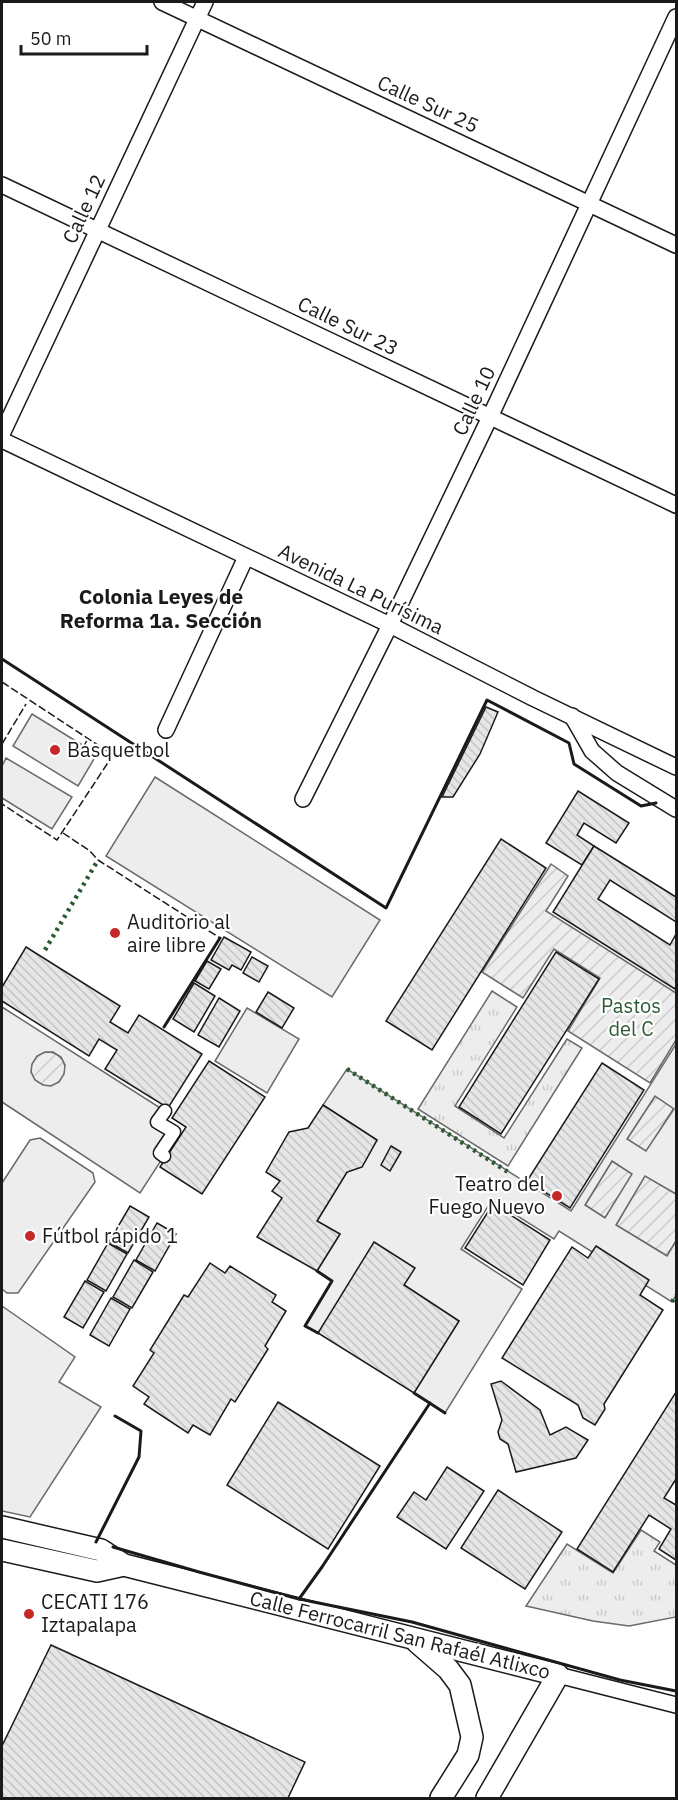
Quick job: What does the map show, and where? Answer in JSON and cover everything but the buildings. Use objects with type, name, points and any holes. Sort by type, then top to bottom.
[{"type":"main road","name":"Calle Ferrocarril San Rafaél Atlixco","points":[[2,1527],[101,1550],[123,1564],[558,1675]]},
{"type":"main road","name":"Calle Ferrocarril San Rafaél Atlixco","points":[[2,1550],[97,1571],[123,1564]]},
{"type":"main road","points":[[414,1639],[448,1669],[460,1685],[469,1718],[472,1737],[468,1755],[441,1798]]},
{"type":"main road","points":[[487,1798],[558,1675]]},
{"type":"street","name":"Calle Sur 25","points":[[162,2],[676,245]]},
{"type":"street","name":"Calle 12","points":[[2,434],[205,2]]},
{"type":"street","name":"Calle 10","points":[[303,799],[490,417],[676,17]]},
{"type":"street","name":"Calle Sur 23","points":[[2,185],[676,505]]},
{"type":"street","name":"Avenida La Purísima","points":[[2,440],[390,625],[676,767]]},
{"type":"street","points":[[166,729],[246,557]]},
{"type":"street","points":[[572,716],[592,751],[617,772],[676,809]]},
{"type":"street","points":[[164,1156],[160,1153],[174,1132],[157,1122],[165,1111]]},
{"type":"street","name":"Calle Ferrocarril San Rafaél Atlixco","points":[[558,1675],[676,1705]]},
{"type":"green space","name":"Pastos del C","points":[[551,864],[568,876],[546,911],[676,993],[676,1040],[650,1083],[568,1031],[600,978],[554,949],[523,998],[482,972]]},
{"type":"green space","points":[[492,991],[517,1007],[455,1106],[504,1138],[567,1039],[582,1048],[508,1166],[418,1109]]},
{"type":"green space","points":[[48,1052],[60,1057],[65,1069],[60,1081],[48,1086],[36,1081],[31,1069],[36,1057]]},
{"type":"green space","points":[[655,1096],[674,1108],[646,1152],[627,1139]]},
{"type":"green space","points":[[612,1161],[633,1174],[605,1218],[585,1205]]},
{"type":"green space","points":[[645,1175],[676,1194],[676,1241],[667,1256],[616,1225]]},
{"type":"green space","points":[[641,1530],[660,1542],[654,1551],[676,1565],[676,1617],[629,1626],[593,1621],[526,1606],[567,1544],[613,1573]]},
{"type":"shaded area","name":"Básquetbol","points":[[32,714],[97,754],[78,786],[13,746]]},
{"type":"shaded area","name":"Básquetbol","points":[[6,758],[72,797],[52,829],[2,798],[2,766]]},
{"type":"shaded area","points":[[155,777],[380,920],[332,997],[106,856]]},
{"type":"shaded area","points":[[2,1007],[165,1111],[158,1122],[174,1132],[164,1156],[140,1193],[2,1102]],"holes":[[[45,1052],[53,1052],[61,1057],[65,1065],[64,1074],[59,1082],[51,1086],[43,1085],[35,1080],[31,1072],[32,1064],[37,1056]]]},
{"type":"shaded area","points":[[247,1008],[299,1039],[267,1093],[215,1061]]},
{"type":"shaded area","points":[[676,1044],[676,1194],[645,1176],[616,1225],[667,1256],[676,1241],[676,1295],[672,1302],[559,1231],[554,1239],[492,1200],[461,1249],[522,1289],[445,1413],[414,1393],[459,1321],[404,1285],[318,1333],[305,1326],[332,1281],[317,1271],[340,1234],[317,1221],[347,1172],[362,1167],[377,1140],[323,1105],[347,1069],[571,1211]],"holes":[[[655,1096],[674,1109],[646,1151],[627,1139]],[[612,1161],[632,1174],[605,1218],[585,1205]]]},
{"type":"shaded area","name":"Fútbol rápido 1","points":[[40,1138],[93,1173],[95,1182],[18,1293],[7,1293],[2,1289],[2,1183],[30,1140]]},
{"type":"shaded area","points":[[2,1306],[75,1357],[59,1382],[101,1407],[30,1517],[2,1511]]},
{"type":"hedge","points":[[45,950],[98,860]]},
{"type":"hedge","points":[[347,1069],[508,1172]]},
{"type":"hedge","points":[[672,1302],[676,1295]]},
{"type":"fence","points":[[2,682],[113,755],[57,840],[2,804]]},
{"type":"fence","points":[[2,744],[26,704]]},
{"type":"fence","points":[[63,833],[90,851],[98,860],[220,938]]},
{"type":"wall","points":[[2,659],[386,908],[487,700],[569,743],[574,764],[641,806],[656,803]]},
{"type":"wall","points":[[164,1027],[220,938]]},
{"type":"wall","points":[[317,1271],[332,1281],[305,1326],[318,1333]]},
{"type":"wall","points":[[414,1393],[445,1413]]},
{"type":"wall","points":[[299,1599],[430,1403]]},
{"type":"wall","points":[[96,1542],[139,1457],[141,1431],[115,1416]]},
{"type":"wall","points":[[113,1547],[299,1599],[412,1622],[620,1680],[676,1691]]},
{"type":"place","name":"Básquetbol","points":[[55,750]]},
{"type":"place","name":"Auditorio al aire libre","points":[[115,933]]},
{"type":"place","name":"Teatro del Fuego Nuevo","points":[[557,1196]]},
{"type":"place","name":"Fútbol rápido 1","points":[[30,1236]]},
{"type":"place","name":"CECATI 176 Iztapalapa","points":[[29,1614]]},
{"type":"district","name":"Colonia Leyes de Reforma 1a. Sección","points":[[161,609]]}]
